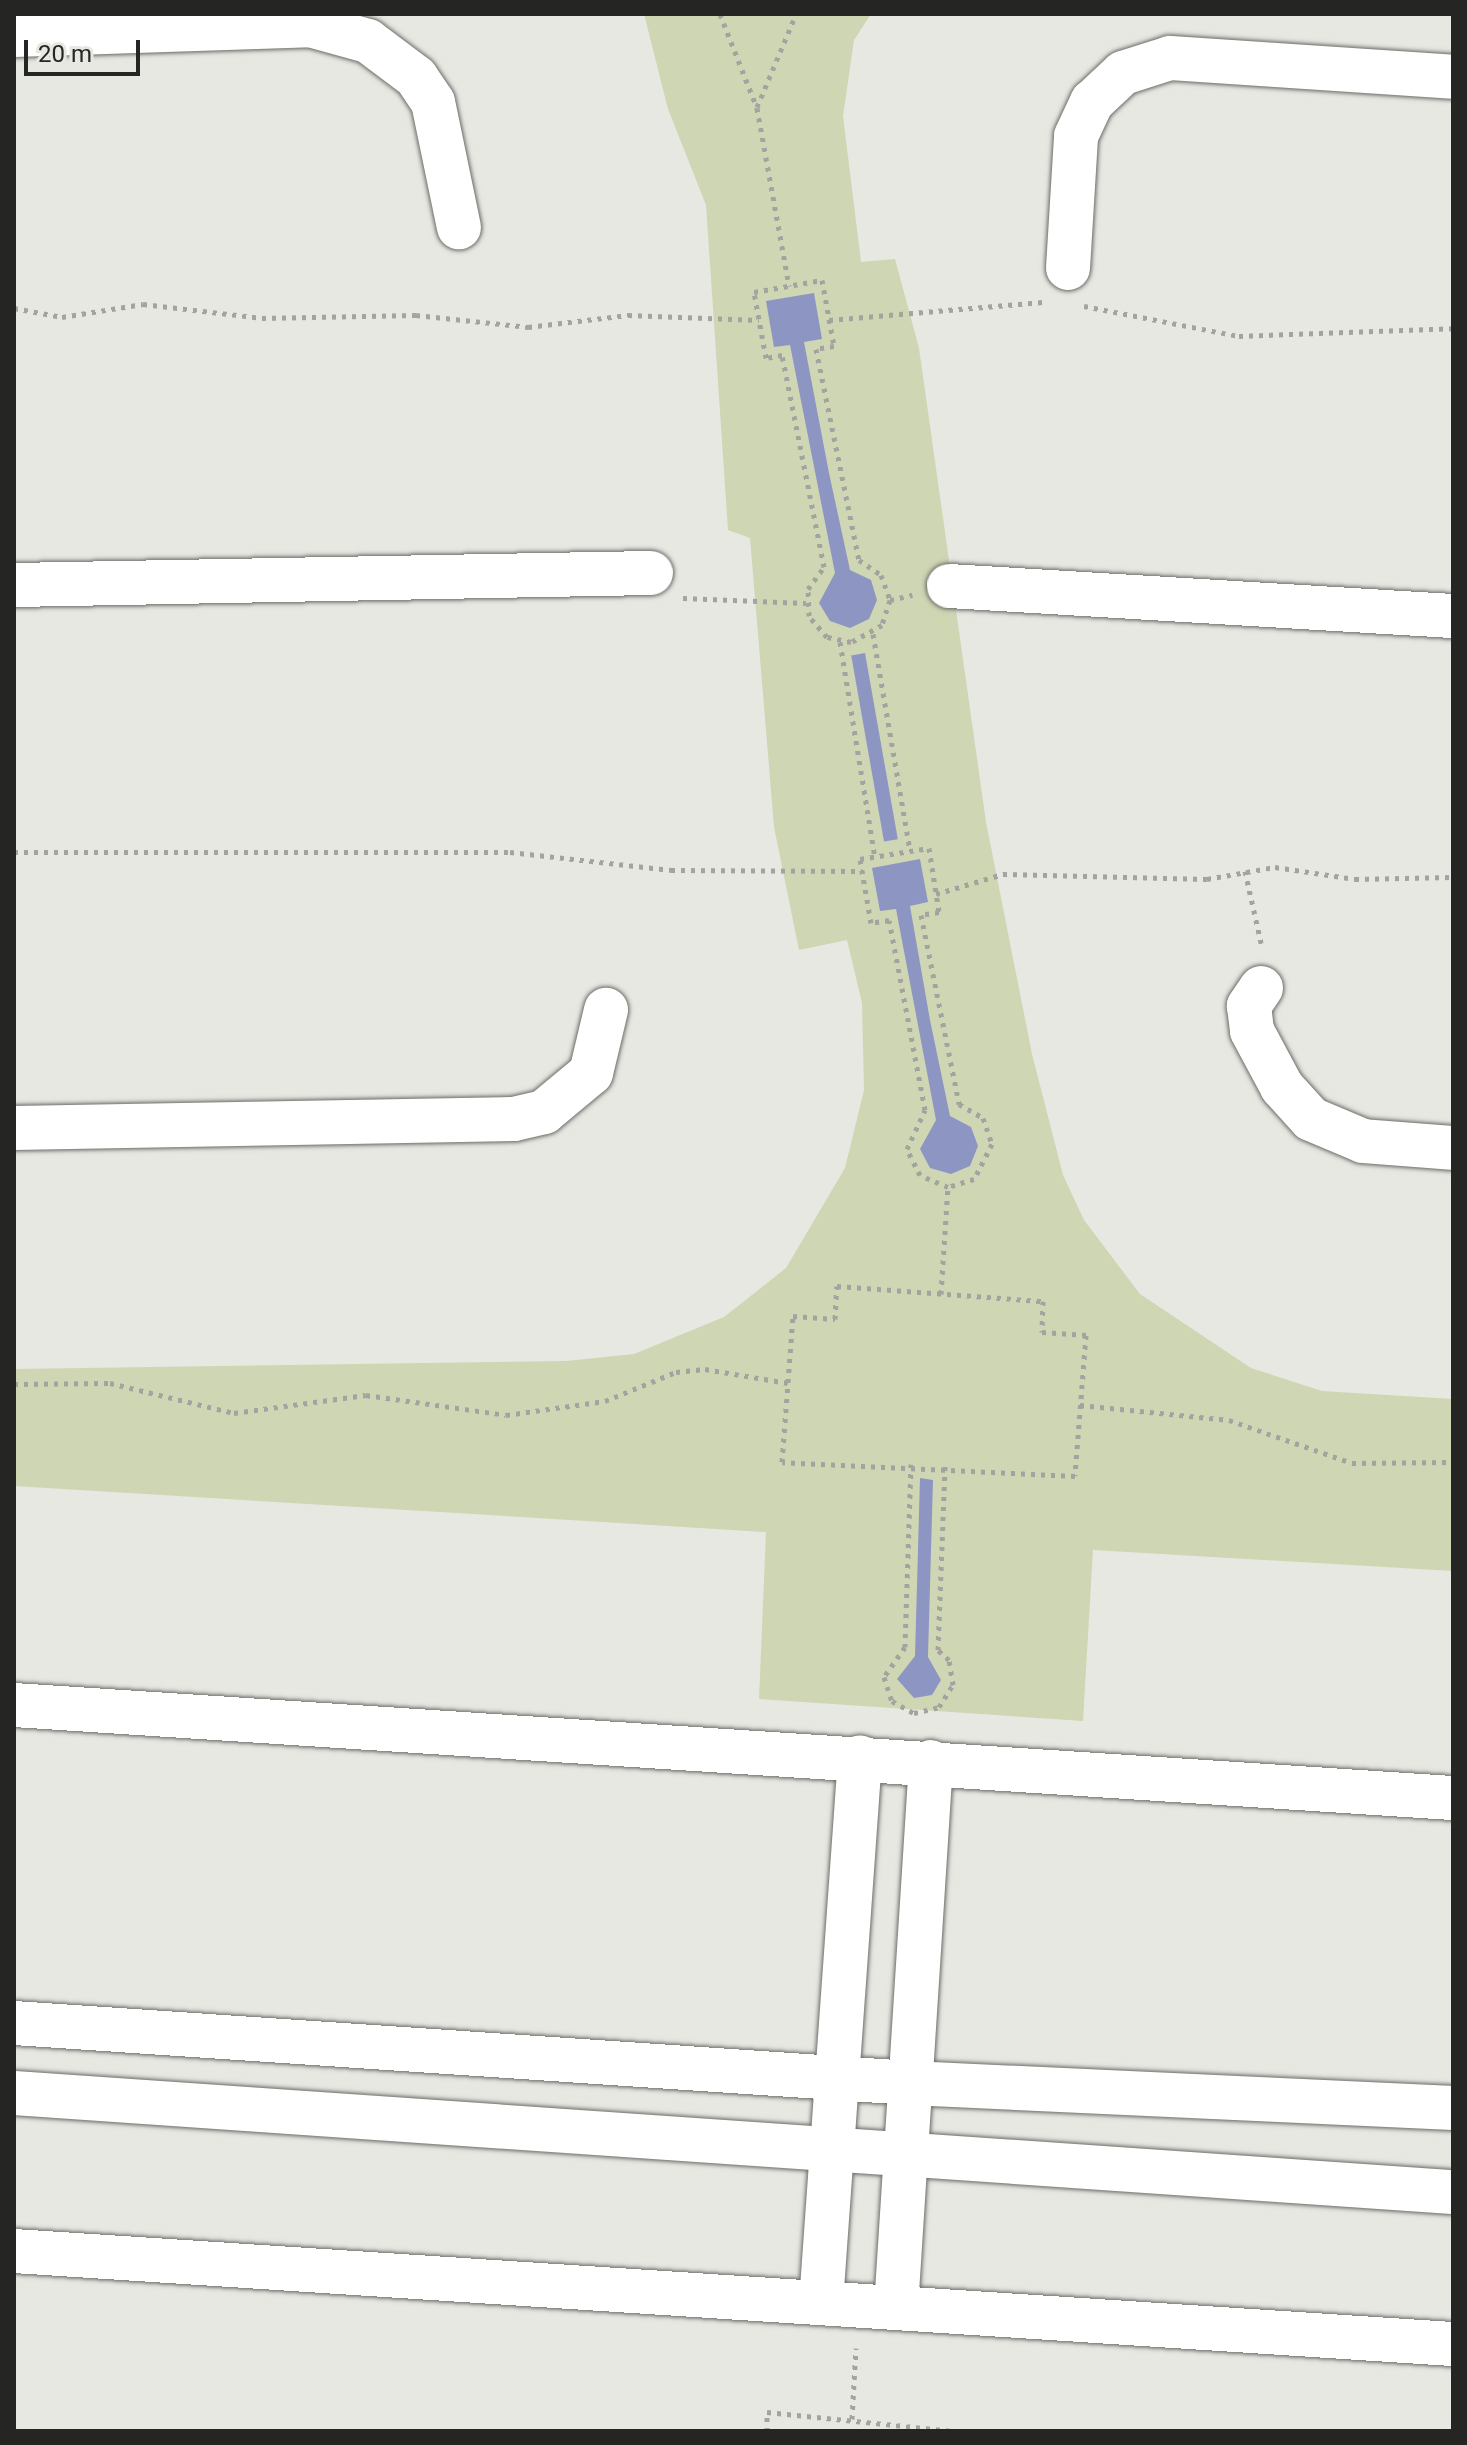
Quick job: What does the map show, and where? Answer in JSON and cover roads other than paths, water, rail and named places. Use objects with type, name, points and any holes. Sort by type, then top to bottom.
[{"type":"street","points":[[14,35],[310,25],[368,41],[416,77],[433,102],[459,227]]},
{"type":"street","points":[[1063,291],[1076,136],[1092,102],[1123,73],[1170,58],[1453,77]]},
{"type":"street","points":[[14,585],[651,573]]},
{"type":"street","points":[[949,586],[1453,616]]},
{"type":"street","points":[[1261,988],[1249,1006],[1252,1031],[1282,1087],[1311,1119],[1363,1141],[1453,1148]]},
{"type":"street","points":[[14,1128],[514,1119],[544,1112],[591,1073],[606,1010]]},
{"type":"street","points":[[14,1705],[860,1757],[1453,1798]]},
{"type":"street","points":[[858,2306],[831,2149],[860,1757]]},
{"type":"street","points":[[858,2306],[906,2154],[931,1762]]},
{"type":"street","points":[[14,2023],[910,2083],[1453,2108]]},
{"type":"street","points":[[14,2093],[1453,2192]]},
{"type":"street","points":[[14,2251],[1453,2344]]},
{"type":"water","points":[[814,293],[822,339],[804,342],[829,473],[850,570],[871,580],[877,600],[869,619],[850,628],[830,621],[819,603],[835,573],[790,345],[774,347],[766,301]]},
{"type":"water","points":[[865,653],[898,839],[884,842],[851,655]]},
{"type":"water","points":[[920,859],[928,902],[910,906],[930,1020],[950,1116],[971,1127],[978,1146],[970,1166],[951,1174],[930,1168],[920,1149],[936,1120],[896,909],[880,911],[872,868]]},
{"type":"water","points":[[920,1478],[933,1480],[928,1657],[941,1680],[932,1695],[914,1698],[897,1679],[915,1656]]}]
